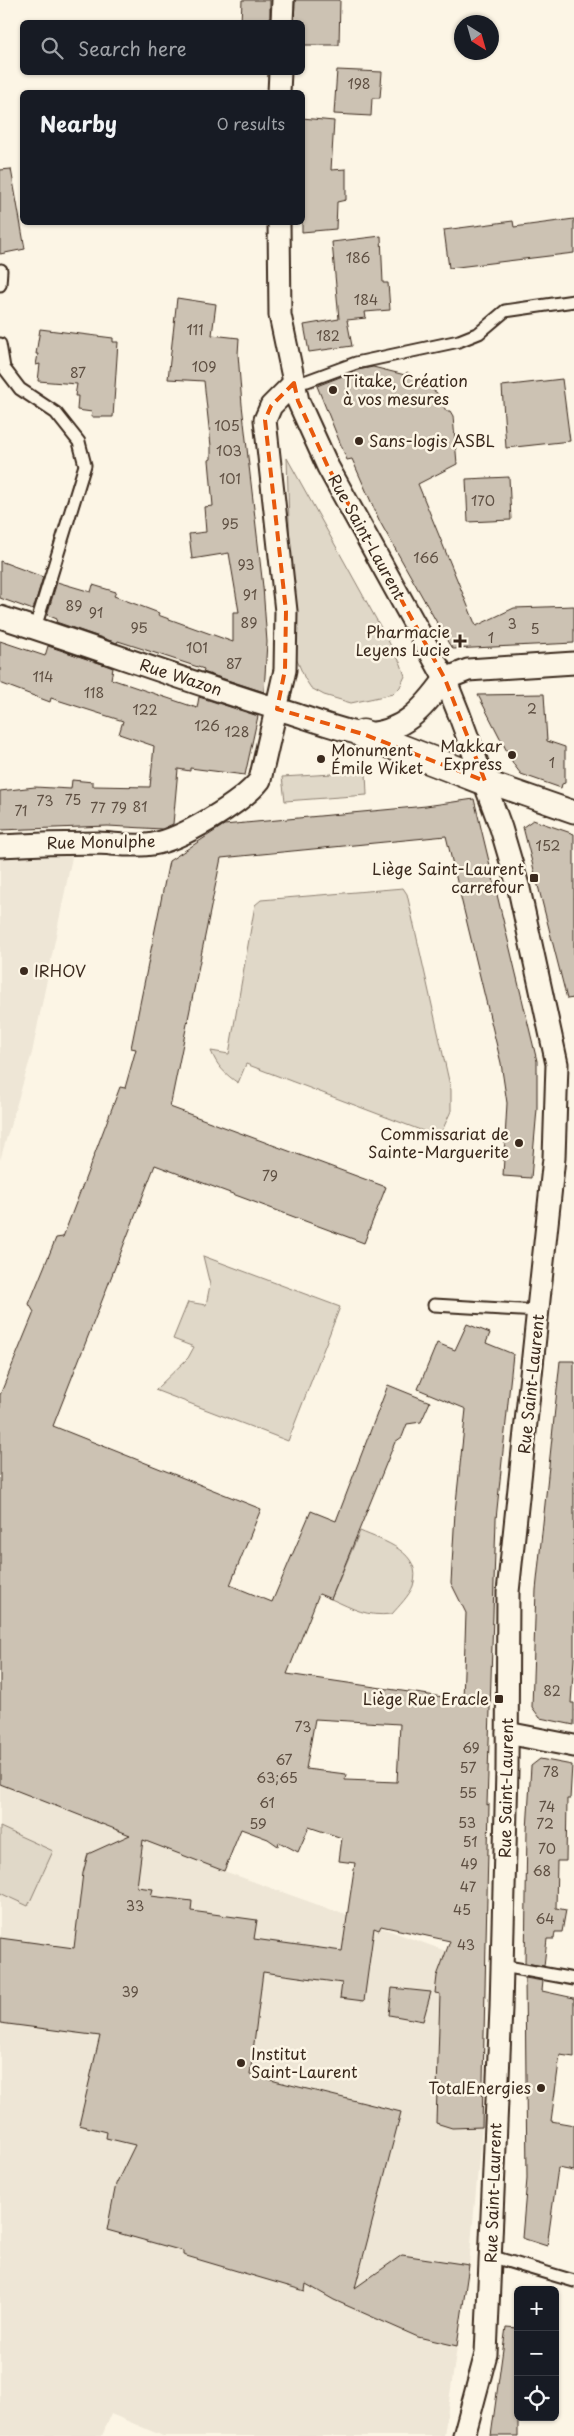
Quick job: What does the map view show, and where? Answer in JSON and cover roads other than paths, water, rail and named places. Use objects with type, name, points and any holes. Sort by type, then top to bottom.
[{"type":"street","points":[[282,20],[283,0]]},
{"type":"street","points":[[279,90],[280,75]]},
{"type":"street","name":"Rue Saint-Laurent","points":[[279,225],[280,315],[298,401],[328,467],[445,680],[485,782],[519,889],[557,1064],[564,1159],[540,1311],[508,1592],[502,1966],[486,2354],[464,2436]]},
{"type":"street","points":[[277,709],[285,670],[286,611],[265,420],[272,406],[294,383]]},
{"type":"street","name":"Rue Wazon","points":[[0,617],[277,709],[363,734],[485,782]]},
{"type":"street","points":[[445,680],[468,670],[574,662]]},
{"type":"street","name":"Rue Wazon","points":[[363,734],[390,730],[406,721],[425,708],[445,680]]},
{"type":"street","name":"Rue Monulphe","points":[[0,846],[42,843],[153,844],[183,834],[251,792],[260,780],[277,709]]},
{"type":"street","points":[[485,782],[574,812]]},
{"type":"street","points":[[507,1733],[574,1746]]},
{"type":"lane","points":[[0,285],[1,270]]},
{"type":"lane","points":[[294,383],[307,381],[356,363],[459,341],[479,333],[505,311],[574,301]]},
{"type":"lane","points":[[0,344],[4,368],[20,389],[56,413],[79,442],[85,465],[35,628]]},
{"type":"lane","points":[[434,1305],[540,1311]]},
{"type":"lane","points":[[502,1966],[574,1979]]},
{"type":"lane","points":[[490,2256],[574,2281]]},
{"type":"place","name":"Titake, Création à vos mesures","points":[[333,390]]},
{"type":"place","name":"Sans-logis ASBL","points":[[359,441]]},
{"type":"place","name":"Pharmacie Leyens Lucie","points":[[460,641]]},
{"type":"place","name":"Makkar Express","points":[[512,755]]},
{"type":"place","name":"Monument Émile Wiket","points":[[321,759]]},
{"type":"place","name":"Liège Saint-Laurent carrefour","points":[[534,878]]},
{"type":"place","name":"IRHOV","points":[[24,971]]},
{"type":"place","name":"Commissariat de Sainte-Marguerite","points":[[519,1143]]},
{"type":"place","name":"Liège Rue Eracle","points":[[499,1699]]},
{"type":"place","name":"Institut Saint-Laurent","points":[[241,2063]]},
{"type":"place","name":"TotalEnergies","points":[[541,2088]]}]
